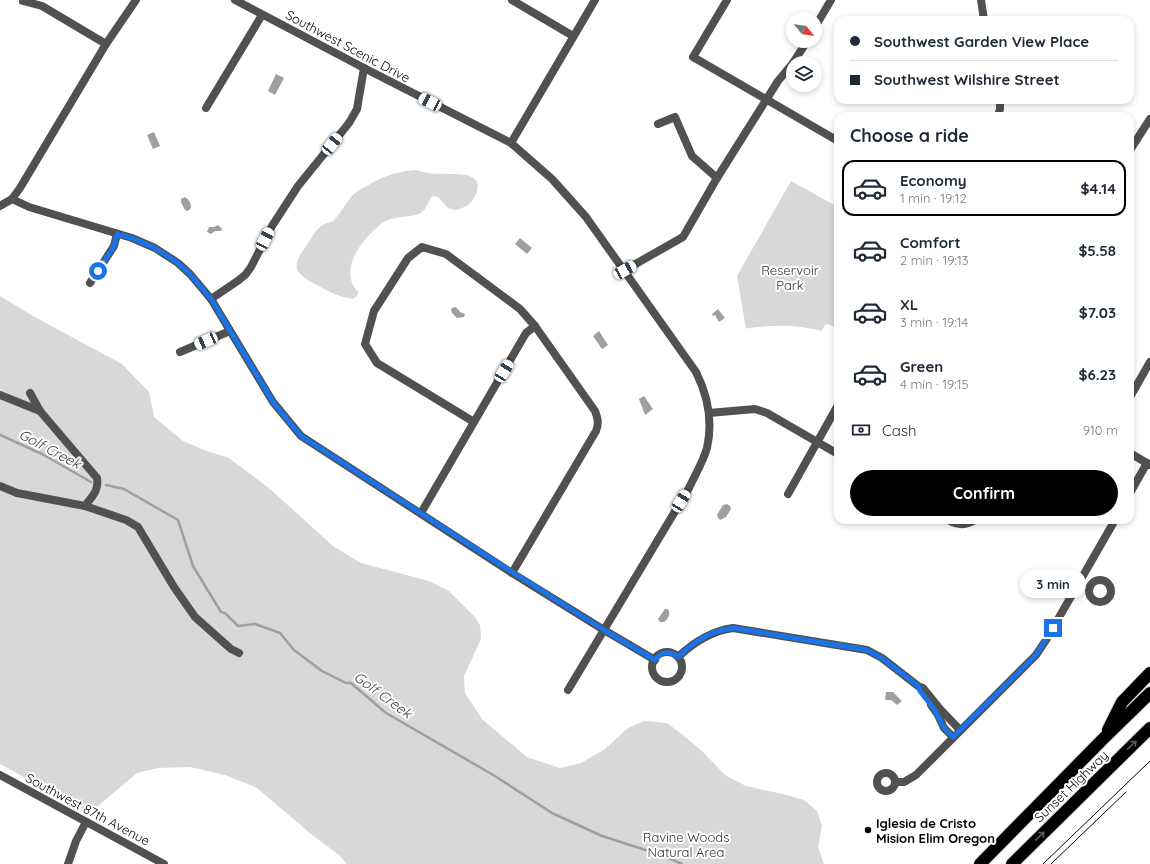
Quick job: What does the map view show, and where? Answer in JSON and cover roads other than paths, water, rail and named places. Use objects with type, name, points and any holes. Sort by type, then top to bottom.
[{"type":"highway","points":[[1104,738],[1122,702],[1150,673]]},
{"type":"highway","name":"Sunset Highway","points":[[980,864],[1150,693]]},
{"type":"highway","name":"Sunset Highway","points":[[1012,864],[1150,728]]},
{"type":"street","points":[[0,206],[12,199],[20,188],[106,44],[136,0]]},
{"type":"street","name":"Southwest Scenic Drive","points":[[235,0],[511,143],[552,179],[586,217],[625,270],[696,372],[701,382],[708,404],[709,413],[707,448],[702,461],[689,488],[568,690]]},
{"type":"street","points":[[512,0],[573,36]]},
{"type":"street","points":[[511,143],[595,0]]},
{"type":"street","points":[[727,0],[693,57],[834,139]]},
{"type":"street","points":[[822,15],[831,0]]},
{"type":"street","points":[[981,0],[983,16]]},
{"type":"street","points":[[23,2],[42,6],[106,44]]},
{"type":"street","points":[[206,108],[262,15]]},
{"type":"street","points":[[211,299],[246,274],[272,226],[298,186],[349,123],[357,109],[364,68]]},
{"type":"street","points":[[625,270],[683,237],[717,178],[778,81],[786,71]]},
{"type":"street","points":[[658,124],[674,117],[692,156],[717,178]]},
{"type":"street","points":[[1134,144],[1150,119]]},
{"type":"street","points":[[12,199],[29,207],[132,238],[155,248],[178,263],[190,274],[211,299],[273,402],[301,436],[512,572],[655,660]]},
{"type":"street","points":[[90,283],[114,246],[117,234]]},
{"type":"street","points":[[474,422],[377,363],[365,344],[374,311],[408,258],[422,247],[446,254],[520,309],[535,326],[596,412],[598,419],[596,431],[512,572]]},
{"type":"street","points":[[421,513],[526,333],[535,326]]},
{"type":"street","points":[[180,352],[230,330]]},
{"type":"street","points":[[1134,390],[1150,362]]},
{"type":"street","points":[[30,393],[40,411],[97,478],[98,485],[96,492],[85,506]]},
{"type":"street","points":[[0,396],[40,411]]},
{"type":"street","points":[[709,413],[755,409],[767,413],[834,452]]},
{"type":"street","points":[[788,494],[834,412]]},
{"type":"street","points":[[1134,455],[1149,464],[1134,487]]},
{"type":"street","points":[[0,486],[17,493],[85,506],[126,520],[138,527],[174,587],[195,617],[231,649],[239,653]]},
{"type":"street","points":[[896,782],[910,780],[1036,655],[1113,524]]},
{"type":"street","points":[[1081,579],[1091,585]]},
{"type":"street","points":[[678,657],[693,643],[719,630],[733,628],[867,650],[882,658],[918,686],[923,688],[960,730]]},
{"type":"street","points":[[664,653],[669,653],[678,657],[682,666],[676,679],[667,682],[658,679],[652,666],[655,660],[660,654],[664,653]]},
{"type":"street","points":[[918,686],[920,691],[934,709],[944,728],[953,737]]},
{"type":"street","name":"Southwest 87th Avenue","points":[[0,775],[164,864]]},
{"type":"street","points":[[68,864],[76,841],[86,822]]},
{"type":"waterway","name":"Golf Creek","points":[[0,435],[42,454],[91,482]]},
{"type":"waterway","name":"Golf Creek","points":[[106,485],[124,489],[178,520],[193,566],[221,612],[225,613],[238,626],[255,624],[280,633],[294,650],[322,671],[346,683],[351,683],[386,713],[495,776],[552,813],[602,836],[664,856],[682,864]]},
{"type":"tram line","points":[[1043,864],[1150,761]]},
{"type":"tram line","points":[[1051,864],[1126,792]]},
{"type":"place","name":"Iglesia de Cristo Mision Elim Oregon","points":[[868,830]]},
{"type":"park label","name":"Reservoir Park","points":[[790,278]]},
{"type":"park label","name":"Ravine Woods Natural Area","points":[[686,844]]}]
